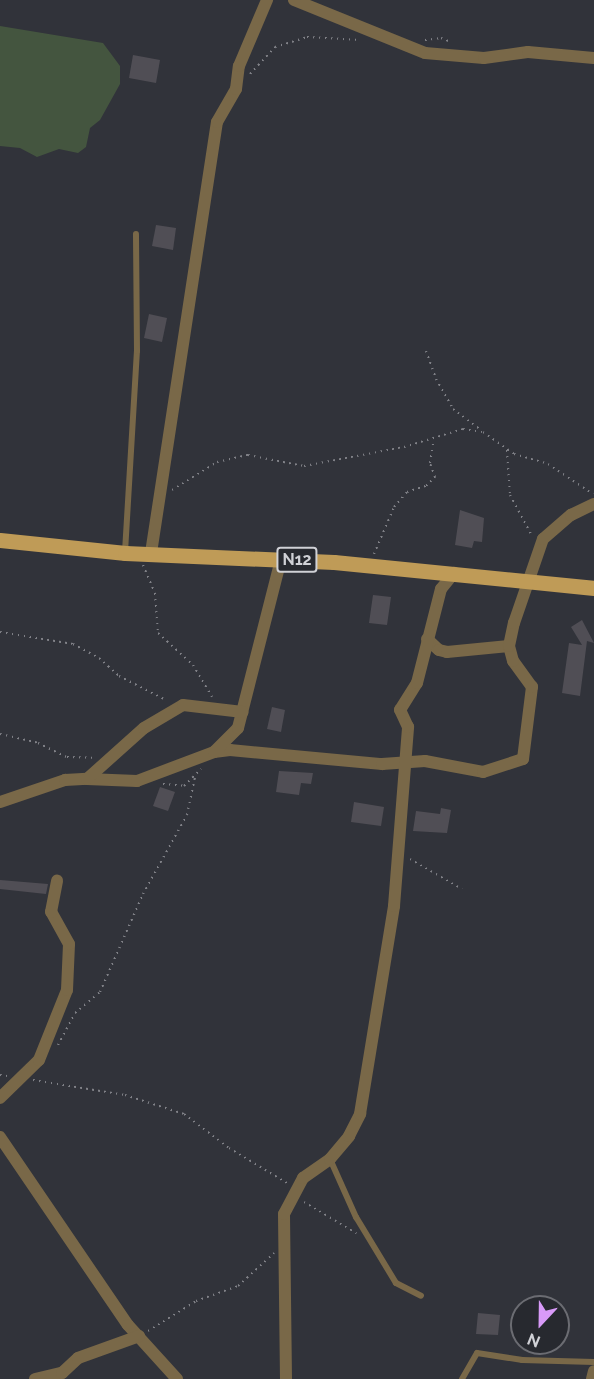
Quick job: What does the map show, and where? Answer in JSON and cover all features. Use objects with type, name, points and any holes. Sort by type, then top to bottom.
[{"type":"main road","name":"N12","points":[[0,540],[125,553],[370,565],[527,579],[594,588]]},
{"type":"street","points":[[146,553],[159,498],[217,122],[236,89],[239,66],[267,0]]},
{"type":"street","points":[[294,0],[384,37],[443,56],[484,58],[528,52],[594,58]]},
{"type":"street","points":[[0,802],[65,780],[137,781],[214,752],[230,750],[382,764],[404,760],[483,772],[523,759],[532,687],[513,661],[509,646],[527,579],[543,539],[571,515],[594,504]]},
{"type":"street","points":[[214,752],[238,728],[281,559]]},
{"type":"street","points":[[286,1379],[284,1214],[303,1178],[330,1159],[350,1136],[366,1090],[398,854],[408,727],[400,710],[417,683],[441,589],[454,573]]},
{"type":"street","points":[[427,639],[439,650],[447,652],[509,646]]},
{"type":"street","points":[[87,779],[144,728],[183,705],[219,707],[243,712]]},
{"type":"street","points":[[0,1098],[39,1060],[67,990],[69,944],[51,912],[57,881]]},
{"type":"street","points":[[0,1137],[138,1336],[177,1379]]},
{"type":"street","points":[[35,1379],[62,1373],[85,1354],[138,1336]]},
{"type":"street","points":[[592,1379],[594,1371]]},
{"type":"lane","points":[[125,553],[137,351],[139,272],[136,234]]},
{"type":"lane","points":[[330,1159],[369,1240],[396,1283],[422,1296]]},
{"type":"lane","points":[[462,1379],[477,1353],[522,1360],[594,1362]]},
{"type":"path","points":[[236,89],[275,47],[307,37],[358,40],[384,37]]},
{"type":"path","points":[[426,351],[436,379],[453,409],[514,454],[548,464],[594,494]]},
{"type":"path","points":[[159,498],[217,462],[248,455],[304,466],[434,439],[463,429],[483,432]]},
{"type":"path","points":[[370,565],[393,507],[407,492],[426,486],[435,477],[430,463],[434,439]]},
{"type":"path","points":[[507,448],[510,495],[531,534],[537,554]]},
{"type":"path","points":[[146,553],[155,593],[158,633],[193,665],[219,707]]},
{"type":"path","points":[[0,632],[74,644],[154,697],[183,705]]},
{"type":"path","points":[[0,734],[38,743],[67,757],[110,759]]},
{"type":"path","points":[[39,1060],[55,1050],[75,1013],[100,992],[143,894],[187,815],[195,777]]},
{"type":"path","points":[[398,854],[462,889]]},
{"type":"path","points":[[0,1075],[125,1095],[184,1114],[229,1148],[297,1189],[305,1203],[369,1240]]},
{"type":"path","points":[[138,1336],[196,1301],[238,1286],[284,1246]]},
{"type":"green space","points":[[0,26],[103,43],[120,66],[120,84],[100,120],[90,128],[86,147],[78,153],[59,149],[37,157],[20,148],[0,146]]},
{"type":"building","points":[[133,55],[160,60],[156,83],[129,78]]},
{"type":"building","points":[[156,225],[176,228],[173,250],[152,246]]},
{"type":"building","points":[[149,314],[167,318],[162,342],[144,338]]},
{"type":"building","points":[[460,510],[484,518],[482,542],[474,541],[472,548],[455,545]]},
{"type":"building","points":[[373,595],[391,597],[387,625],[369,623]]},
{"type":"building","points":[[582,620],[594,643],[587,641],[580,696],[562,693],[569,643],[582,645],[571,627]]},
{"type":"building","points":[[272,707],[285,710],[281,732],[267,729]]},
{"type":"building","points":[[279,771],[313,773],[311,784],[301,783],[299,795],[276,792]]},
{"type":"building","points":[[160,787],[175,792],[168,811],[153,806]]},
{"type":"building","points":[[354,802],[384,807],[381,826],[351,822]]},
{"type":"building","points":[[441,808],[451,810],[447,833],[413,831],[416,811],[440,814]]},
{"type":"building","points":[[0,880],[48,884],[46,894],[0,889]]},
{"type":"building","points":[[478,1313],[500,1315],[498,1335],[476,1334]]}]
